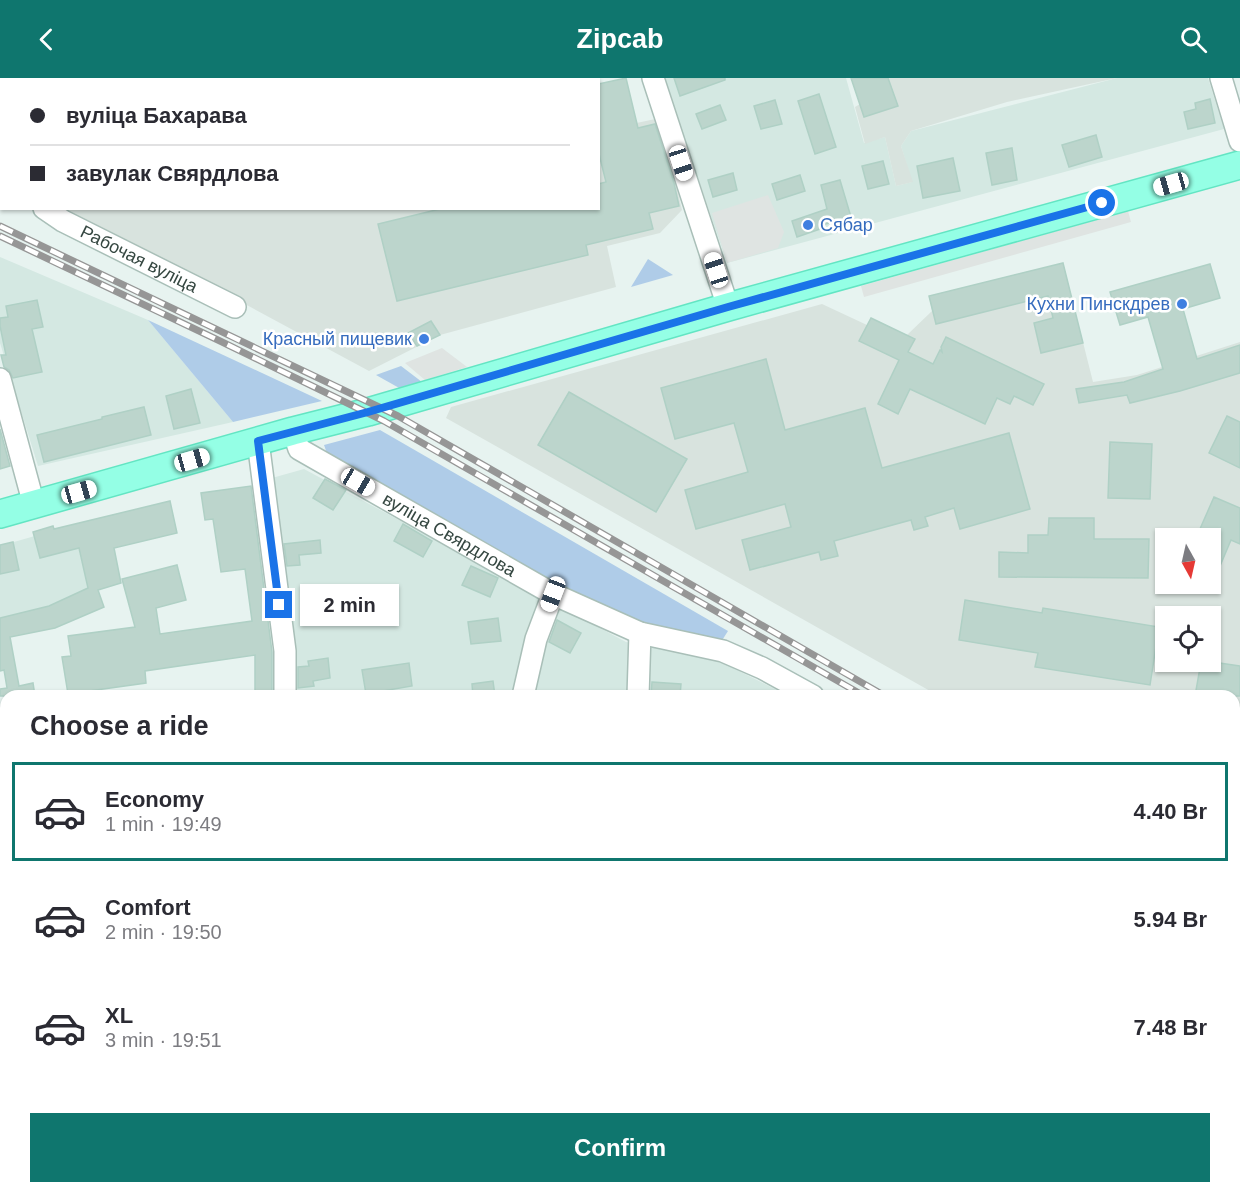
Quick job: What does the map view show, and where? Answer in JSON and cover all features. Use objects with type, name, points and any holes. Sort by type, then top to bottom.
[{"type":"main road","points":[[0,514],[368,412],[728,307],[1240,165]]},
{"type":"street","points":[[653,78],[728,307]]},
{"type":"street","points":[[1221,78],[1240,141]]},
{"type":"street","name":"Рабочая вуліца","points":[[47,210],[63,221],[235,308]]},
{"type":"street","points":[[0,379],[34,505]]},
{"type":"street","name":"вуліца Свярдлова","points":[[293,431],[299,449],[553,594],[640,633],[723,651],[762,668],[802,690]]},
{"type":"street","points":[[258,441],[285,651],[285,690]]},
{"type":"street","points":[[524,690],[536,639],[553,594]]},
{"type":"street","points":[[638,690],[640,633]]},
{"type":"shaded area","points":[[664,78],[846,78],[864,143],[885,137],[896,186],[912,182],[901,146],[911,131],[1117,78],[1208,78],[1224,129],[727,263]]},
{"type":"shaded area","points":[[851,78],[1117,78],[1007,102],[911,131],[901,146],[913,182],[896,186],[885,137],[865,144],[855,107],[860,104]]},
{"type":"shaded area","points":[[660,118],[682,210],[660,233],[607,246],[616,287],[440,335],[369,371],[180,269],[64,210],[600,210],[600,131]]},
{"type":"shaded area","points":[[768,195],[784,232],[778,248],[727,263],[712,213]]},
{"type":"shaded area","points":[[1128,211],[1131,222],[864,297],[861,286]]},
{"type":"shaded area","points":[[0,257],[148,320],[233,422],[38,466],[0,343]]},
{"type":"shaded area","points":[[648,259],[673,275],[631,287]]},
{"type":"shaded area","points":[[1063,263],[1093,382],[1137,375],[1240,342],[1240,690],[928,690],[446,418],[451,407],[822,304],[867,325],[871,318],[907,335],[932,311],[929,296]]},
{"type":"shaded area","points":[[148,320],[322,401],[233,422]]},
{"type":"shaded area","points":[[442,348],[467,367],[425,380],[405,363]]},
{"type":"shaded area","points":[[401,366],[422,382],[401,389],[376,375]]},
{"type":"shaded area","points":[[380,430],[728,631],[721,642],[642,623],[561,587],[328,456],[324,445]]},
{"type":"shaded area","points":[[304,469],[626,642],[721,662],[777,690],[297,690],[296,654],[272,478]]},
{"type":"shaded area","points":[[73,525],[88,588],[49,606],[5,617],[0,633],[0,546]]},
{"type":"building","points":[[626,78],[638,128],[655,124],[679,206],[649,213],[653,229],[586,245],[588,255],[397,301],[378,224],[436,210],[600,210],[600,184],[606,182],[600,158],[600,84]]},
{"type":"building","points":[[674,78],[725,78],[725,80],[680,96]]},
{"type":"building","points":[[851,78],[888,78],[898,106],[864,117]]},
{"type":"building","points":[[819,94],[836,147],[815,154],[798,101]]},
{"type":"building","points":[[1210,99],[1215,123],[1188,129],[1184,112],[1196,109],[1195,103]]},
{"type":"building","points":[[775,100],[782,124],[761,129],[754,106]]},
{"type":"building","points":[[720,105],[726,120],[702,129],[696,114]]},
{"type":"building","points":[[1096,135],[1102,157],[1069,167],[1062,145]]},
{"type":"building","points":[[1012,148],[1017,180],[992,185],[986,153]]},
{"type":"building","points":[[953,158],[960,191],[923,198],[917,166]]},
{"type":"building","points":[[883,161],[889,184],[868,189],[862,166]]},
{"type":"building","points":[[733,173],[737,190],[713,197],[708,180]]},
{"type":"building","points":[[800,175],[805,191],[777,200],[772,184]]},
{"type":"building","points":[[840,180],[851,217],[822,225],[823,228],[797,237],[792,221],[827,209],[821,185]]},
{"type":"building","points":[[1063,263],[1083,343],[1041,353],[1034,323],[1053,318],[1048,296],[936,324],[929,296]]},
{"type":"building","points":[[1210,264],[1220,298],[1183,309],[1197,359],[1240,345],[1240,373],[1130,403],[1127,395],[1079,403],[1076,389],[1124,382],[1163,369],[1148,317],[1120,325],[1110,292]]},
{"type":"building","points":[[37,300],[43,327],[32,329],[42,372],[13,378],[9,370],[4,367],[1,355],[6,355],[0,318],[8,317],[6,306]]},
{"type":"building","points":[[871,318],[915,339],[908,352],[933,364],[940,350],[942,352],[941,347],[946,337],[1044,384],[1033,405],[1014,396],[1010,404],[997,398],[985,424],[910,389],[898,414],[878,404],[899,360],[859,341]]},
{"type":"building","points":[[431,321],[440,335],[417,346],[408,333]]},
{"type":"building","points":[[766,359],[785,430],[865,408],[882,468],[1009,433],[1030,509],[960,529],[954,508],[925,517],[928,526],[914,530],[911,520],[834,541],[838,556],[821,560],[819,552],[750,570],[742,540],[791,527],[785,504],[696,529],[685,490],[748,472],[734,423],[675,439],[661,388]]},
{"type":"building","points":[[191,389],[200,423],[174,429],[166,396]]},
{"type":"building","points":[[569,392],[687,459],[656,512],[538,445]]},
{"type":"building","points":[[144,407],[151,435],[44,462],[37,435]]},
{"type":"building","points":[[1227,416],[1240,422],[1240,468],[1209,453]]},
{"type":"building","points":[[0,429],[10,466],[0,469]]},
{"type":"building","points":[[1110,442],[1152,444],[1150,499],[1108,498]]},
{"type":"building","points":[[325,479],[346,490],[333,510],[313,498]]},
{"type":"building","points":[[251,486],[272,652],[272,690],[255,690],[255,655],[145,671],[146,683],[96,690],[67,690],[62,657],[71,656],[68,636],[135,627],[122,579],[177,565],[186,600],[156,608],[160,634],[252,621],[245,569],[221,572],[213,519],[205,520],[201,493]]},
{"type":"building","points":[[1214,497],[1240,508],[1240,544],[1231,540],[1221,564],[1221,528],[1200,528]]},
{"type":"building","points":[[170,501],[177,533],[114,548],[121,583],[98,590],[104,607],[55,628],[10,637],[19,686],[33,683],[34,690],[0,690],[7,688],[4,670],[0,671],[0,618],[49,606],[88,588],[79,548],[40,558],[33,532],[53,526],[54,529]]},
{"type":"building","points":[[1049,518],[1094,518],[1094,539],[1149,539],[1148,578],[999,577],[999,552],[1028,553],[1028,535],[1048,535]]},
{"type":"building","points":[[403,524],[432,541],[423,557],[394,541]]},
{"type":"building","points":[[320,540],[321,553],[299,555],[300,565],[287,566],[284,544]]},
{"type":"building","points":[[13,542],[19,570],[0,574],[0,545]]},
{"type":"building","points":[[471,566],[498,578],[490,597],[462,585]]},
{"type":"building","points":[[375,586],[380,619],[358,623],[353,589]]},
{"type":"building","points":[[965,600],[1042,613],[1043,608],[1155,626],[1155,653],[1150,685],[1035,667],[1038,653],[959,640]]},
{"type":"building","points":[[498,618],[501,641],[471,644],[468,622]]},
{"type":"building","points":[[557,620],[581,633],[570,653],[549,642]]},
{"type":"building","points":[[328,658],[330,678],[313,681],[314,686],[298,688],[298,667],[309,666],[308,661]]},
{"type":"building","points":[[409,663],[412,686],[389,690],[365,690],[362,670]]},
{"type":"building","points":[[1221,663],[1240,666],[1240,690],[1196,690],[1199,672],[1221,672]]},
{"type":"building","points":[[493,681],[494,690],[472,690],[472,684]]},
{"type":"building","points":[[652,682],[681,684],[680,690],[651,690]]},
{"type":"railway","points":[[0,226],[398,416],[875,690]]},
{"type":"railway","points":[[0,236],[384,421],[854,690]]},
{"type":"place","name":"Сябар","points":[[808,225]]},
{"type":"place","name":"Кухни Пинскдрев","points":[[1182,304]]},
{"type":"place","name":"Красный пищевик","points":[[424,339]]},
{"type":"route","points":[[279,605],[258,441],[368,412],[728,307],[1102,203]]}]
